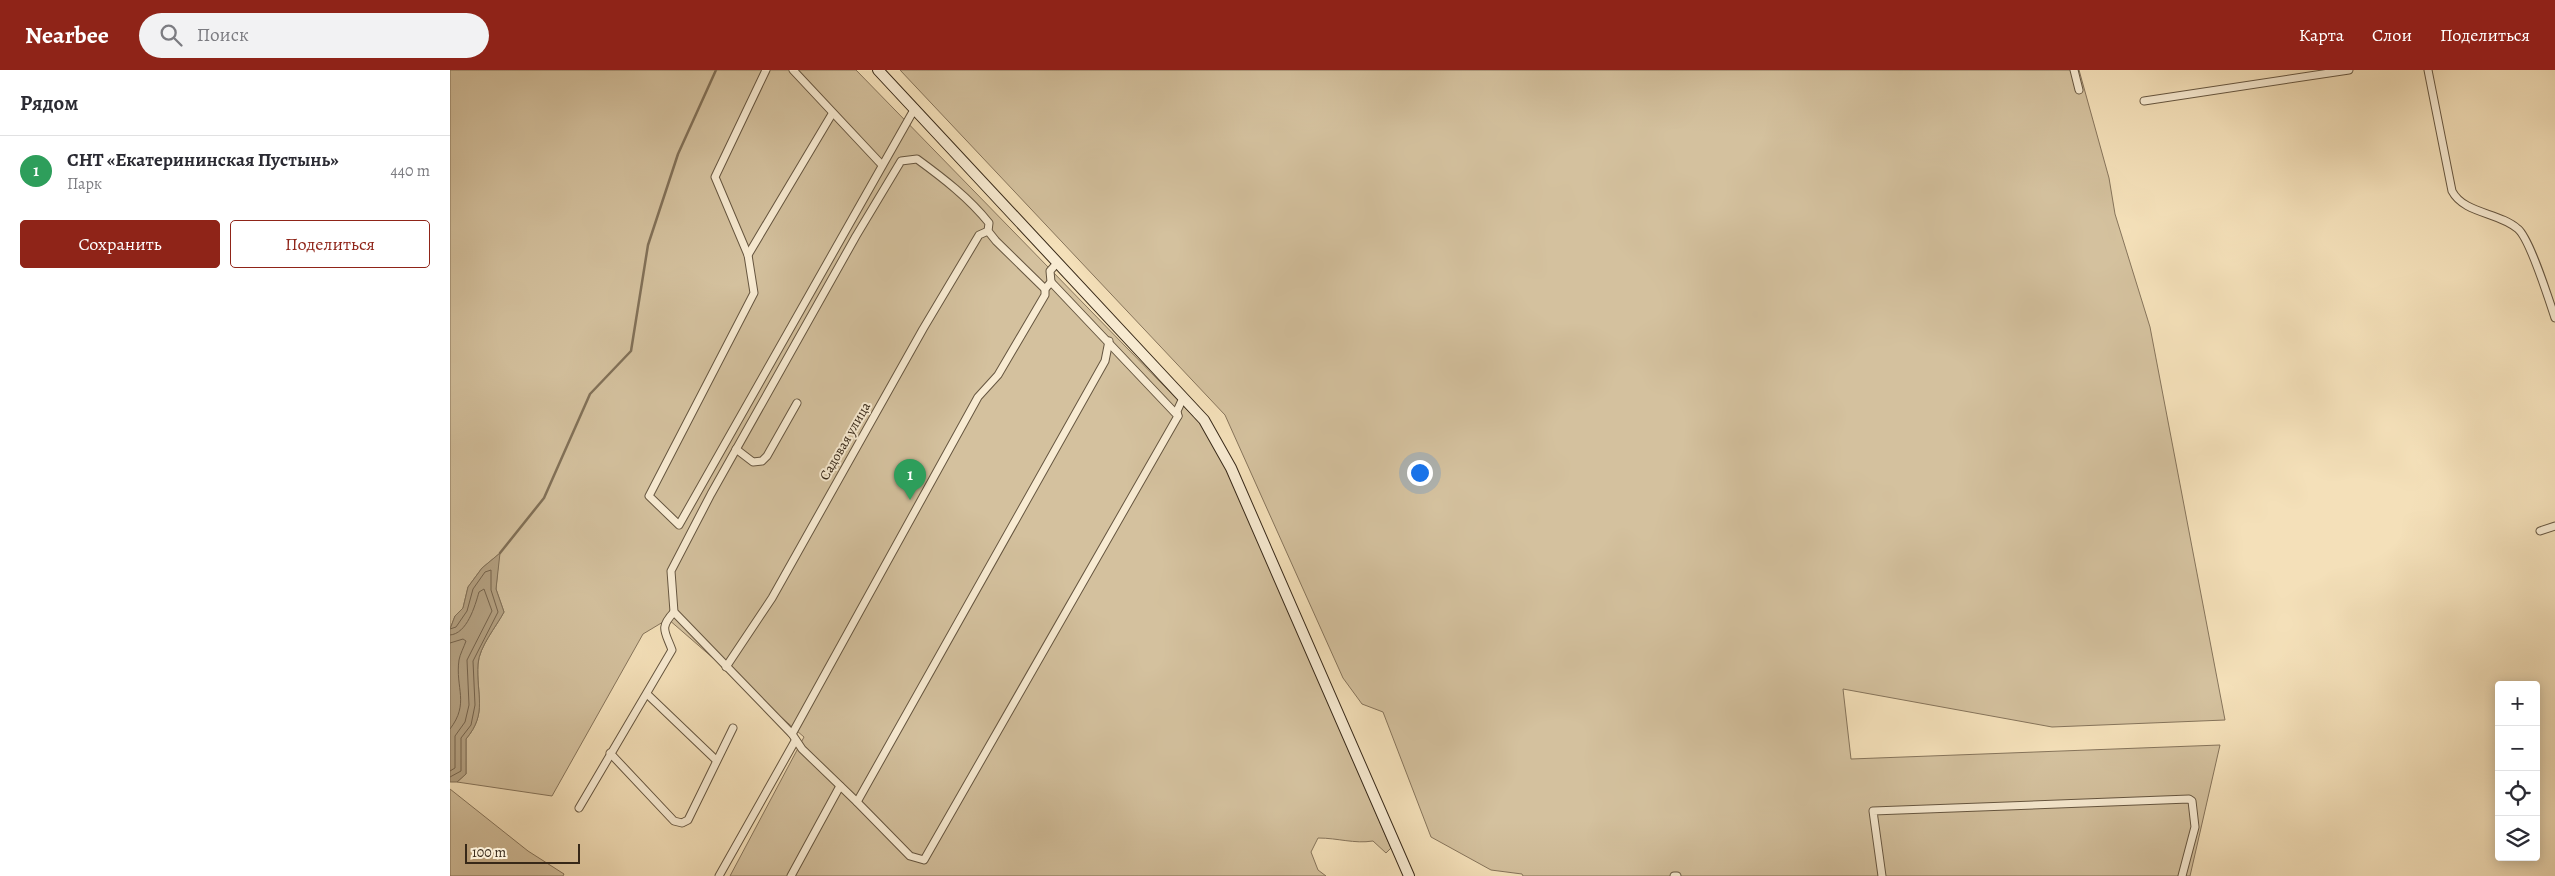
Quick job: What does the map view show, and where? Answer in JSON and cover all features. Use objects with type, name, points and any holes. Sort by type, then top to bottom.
[{"type":"main road","points":[[878,70],[1204,420],[1230,468],[1409,876]]},
{"type":"street","points":[[766,70],[715,177],[748,255],[754,293],[649,496],[679,525],[915,108]]},
{"type":"street","points":[[793,70],[832,114],[882,165]]},
{"type":"street","points":[[2074,70],[2079,90]]},
{"type":"street","points":[[2144,101],[2349,70]]},
{"type":"street","points":[[2428,70],[2452,191],[2456,199],[2465,205],[2488,212],[2520,230],[2555,318]]},
{"type":"street","points":[[748,255],[832,114]]},
{"type":"street","points":[[1045,289],[996,242],[988,231],[989,223],[945,179],[918,159],[901,161],[882,189],[736,449],[671,570],[674,612],[840,786],[910,856],[924,860],[1178,416],[1177,411],[1183,398]]},
{"type":"street","name":"Садовая улица","points":[[726,667],[772,598],[923,329],[974,243],[979,235],[988,231]]},
{"type":"street","points":[[1057,263],[1050,271],[1051,282],[1178,416]]},
{"type":"street","points":[[719,876],[978,397],[998,375],[1045,295],[1045,289],[1051,282]]},
{"type":"street","points":[[857,802],[1105,360],[1108,341]]},
{"type":"street","points":[[736,449],[753,462],[768,456],[797,403]]},
{"type":"street","points":[[2540,531],[2555,526]]},
{"type":"street","points":[[579,808],[672,650],[664,628],[664,622],[674,612]]},
{"type":"street","points":[[647,694],[716,760]]},
{"type":"street","points":[[610,753],[674,821],[682,823],[688,820],[733,728]]},
{"type":"street","points":[[791,876],[840,786]]},
{"type":"street","points":[[1882,876],[1872,811],[2190,799],[2192,801],[2195,827],[2182,876]]},
{"type":"shaded area","points":[[450,70],[856,70],[1205,428],[1221,455],[1391,848],[1386,853],[1373,841],[1359,842],[1318,838],[1311,852],[1318,870],[1326,876],[730,876],[804,737],[668,619],[643,634],[552,796],[457,782],[466,774],[466,739],[473,730],[479,712],[479,658],[481,651],[504,612],[496,589],[499,554],[482,568],[468,587],[463,608],[455,616],[450,629]]},
{"type":"shaded area","points":[[900,70],[2079,70],[2109,178],[2115,214],[2150,327],[2225,720],[2052,727],[1843,689],[1851,759],[2220,745],[2190,876],[1523,876],[1522,874],[1491,870],[1431,837],[1383,712],[1362,704],[1343,678],[1225,415]]},
{"type":"shaded area","points":[[450,789],[528,851],[564,874],[563,876],[450,876]]},
{"type":"water","points":[[500,553],[496,589],[504,612],[481,651],[479,658],[479,712],[473,730],[466,739],[466,774],[457,782],[450,782],[450,629],[455,616],[463,608],[468,587],[482,568]]},
{"type":"waterway","points":[[500,553],[544,498],[590,394],[631,351],[648,245],[678,154],[716,70]]},
{"type":"place","name":"СНТ «Екатерининская Пустынь»","points":[[910,500]]}]
